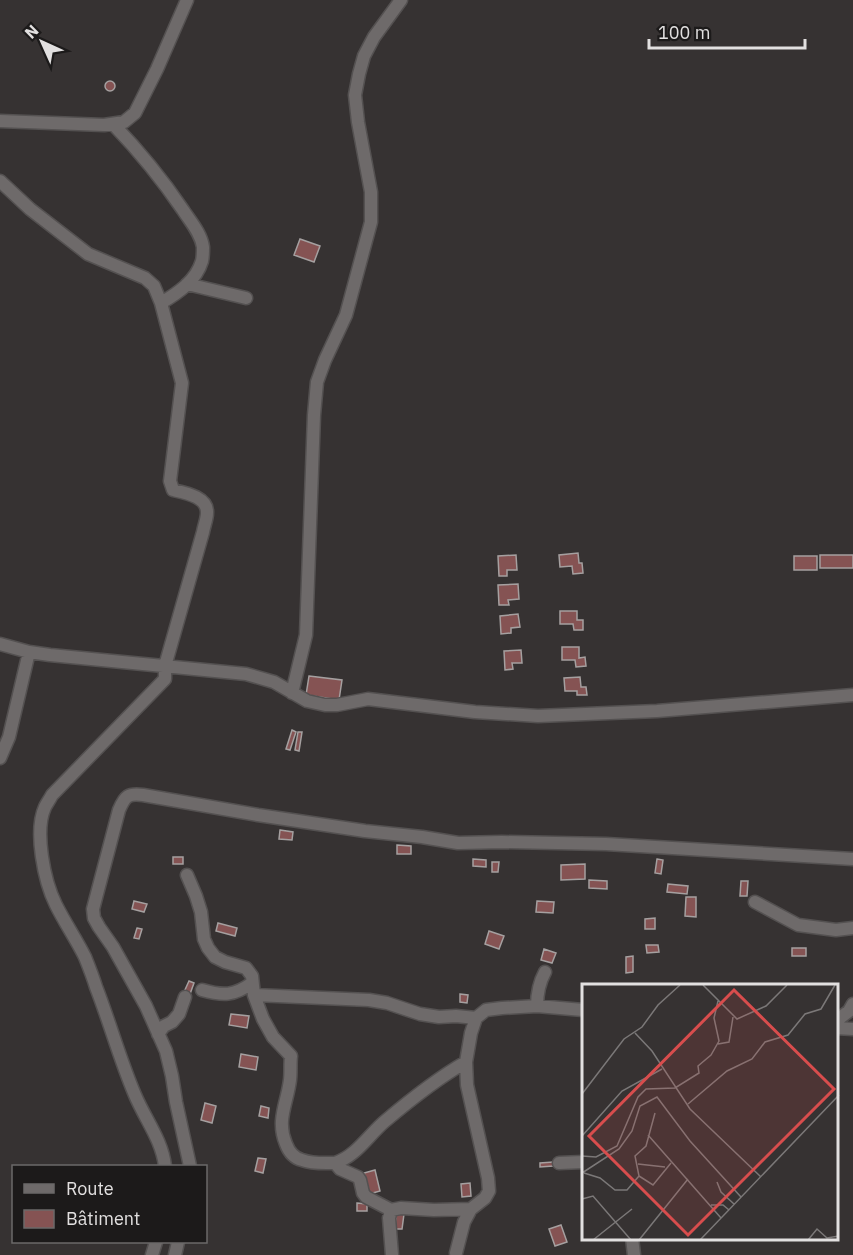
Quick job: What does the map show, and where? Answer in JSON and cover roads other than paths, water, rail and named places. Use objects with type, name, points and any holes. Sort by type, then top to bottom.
[{"type":"street","points":[[0,121],[104,125],[124,122],[135,114],[158,69],[187,0]]},
{"type":"street","points":[[292,693],[306,635],[317,381],[346,315],[371,222],[371,192],[355,95],[364,56],[374,37],[401,0]]},
{"type":"street","points":[[113,124],[140,152],[164,183],[197,232],[202,247],[202,260],[194,277],[180,291],[161,303]]},
{"type":"street","points":[[0,181],[30,209],[88,254],[145,278],[154,286],[161,303],[182,383],[171,486],[174,490],[198,498],[205,503],[207,512],[165,666],[165,679],[52,795],[44,808],[42,825],[41,845],[46,878],[55,904],[84,956],[98,990],[123,1067],[136,1099],[150,1123],[165,1165]]},
{"type":"street","points":[[187,284],[246,298]]},
{"type":"street","points":[[0,644],[29,652],[246,674],[274,682],[307,701],[325,705],[368,699],[475,712],[538,716],[657,711],[853,695]]},
{"type":"street","points":[[0,758],[9,737],[29,652]]},
{"type":"street","points":[[190,1165],[170,1063],[146,1005],[94,918],[93,909],[119,810],[127,796],[134,794],[270,817],[458,843],[606,844],[853,859]]},
{"type":"street","points":[[187,875],[201,912],[204,939],[208,948],[215,957],[246,968],[252,976],[253,989],[263,1019],[273,1037],[291,1056],[290,1080],[281,1119],[286,1147],[292,1155],[302,1161],[322,1163],[343,1160],[352,1155],[371,1133],[411,1100],[440,1077],[466,1062]]},
{"type":"street","points":[[755,902],[798,925],[836,930],[853,928]]},
{"type":"street","points":[[537,1006],[540,983],[545,972]]},
{"type":"street","points":[[202,990],[214,994],[231,995],[253,989],[369,1000],[387,1003],[420,1014],[476,1018]]},
{"type":"street","points":[[158,1034],[179,1014],[185,997]]},
{"type":"street","points":[[838,1020],[849,1011],[853,1004]]},
{"type":"street","points":[[456,1253],[464,1222],[471,1209],[489,1191],[467,1085],[466,1062],[476,1018],[486,1010],[502,1008],[537,1006],[582,1010]]},
{"type":"street","points":[[838,1028],[853,1029]]},
{"type":"street","points":[[560,1163],[582,1162]]},
{"type":"street","points":[[334,1163],[360,1180],[366,1197],[391,1210],[400,1208],[471,1209]]},
{"type":"street","points":[[391,1210],[389,1218],[392,1255]]},
{"type":"street","points":[[632,1240],[634,1255]]}]
